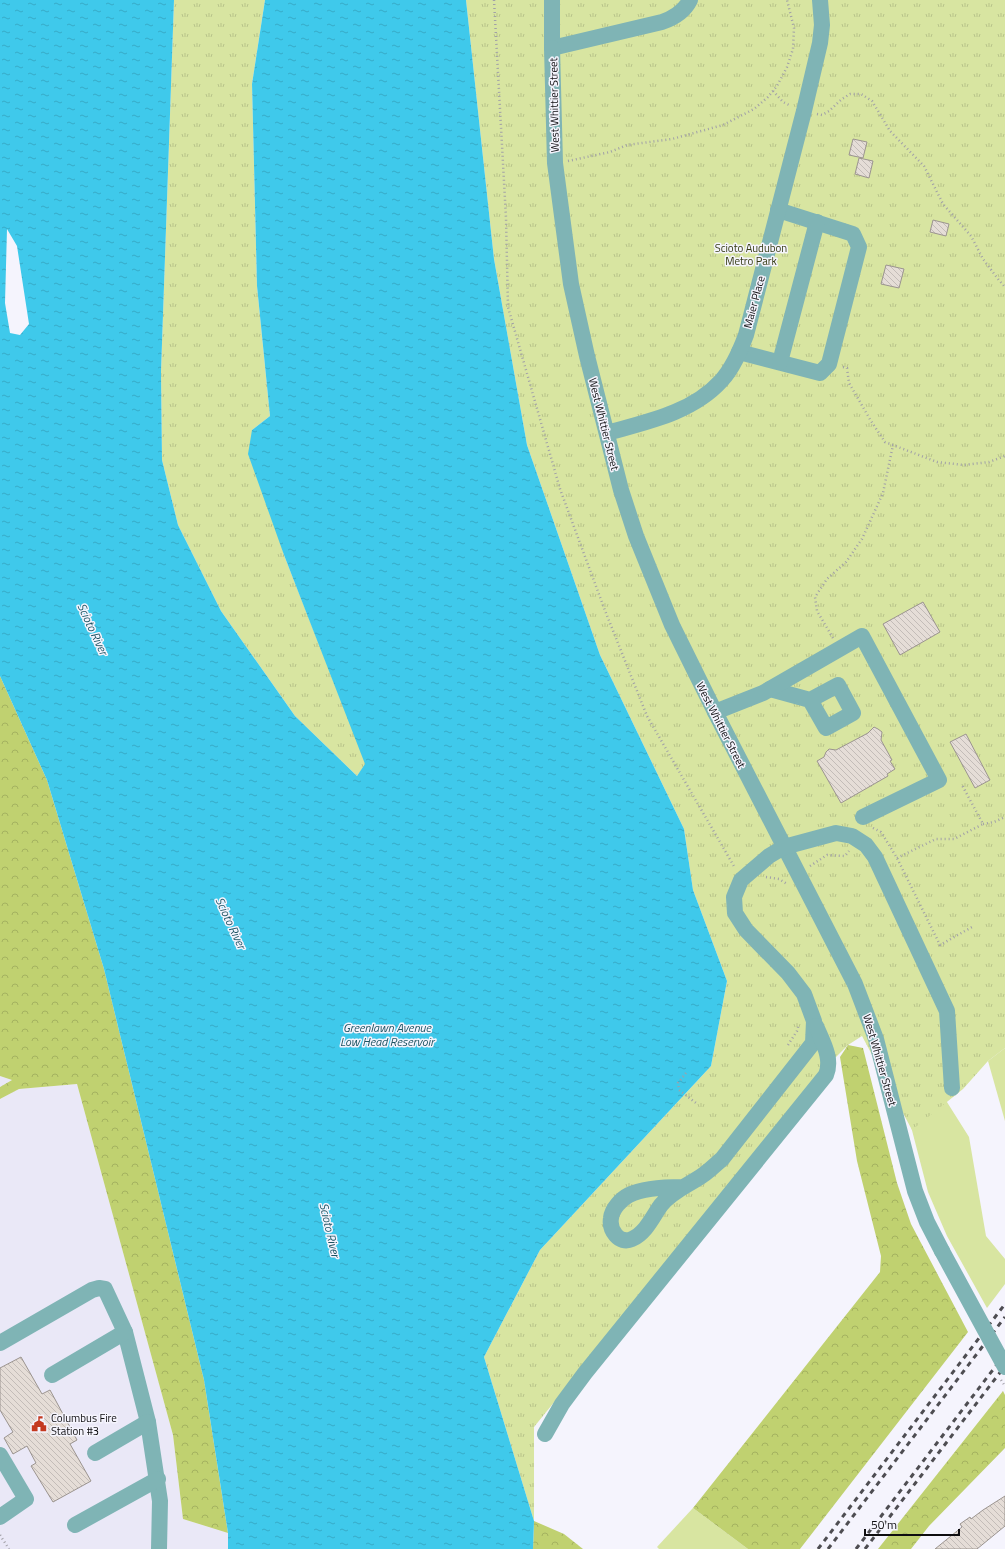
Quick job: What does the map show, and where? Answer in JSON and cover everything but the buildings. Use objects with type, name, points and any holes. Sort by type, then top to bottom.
[{"type":"street","name":"West Whittier Street","points":[[552,0],[555,163],[571,284],[587,356],[621,490],[636,536],[672,625],[715,712],[855,984],[884,1067],[916,1191],[927,1222],[1005,1367]]},
{"type":"street","points":[[552,48],[662,22],[673,18],[683,11],[690,0]]},
{"type":"street","name":"Maier Place","points":[[607,433],[678,411],[697,401],[721,381],[739,352],[746,335],[820,43],[822,25],[820,0]]},
{"type":"street","points":[[739,352],[820,373],[828,364],[859,247],[853,234],[778,210]]},
{"type":"street","points":[[780,362],[817,222]]},
{"type":"street","points":[[715,712],[763,693],[862,636],[939,780],[864,817]]},
{"type":"street","points":[[770,689],[810,700]]},
{"type":"street","points":[[545,1434],[562,1404],[585,1373],[826,1074],[829,1068],[829,1060],[804,994],[788,973],[746,930],[735,913],[734,897],[741,880],[769,856],[784,847],[836,833],[852,836],[866,845],[875,857],[947,1011],[952,1088]]},
{"type":"street","points":[[683,1187],[703,1175],[722,1159],[803,1056],[813,1043],[814,1020]]},
{"type":"street","points":[[0,1343],[98,1288],[106,1289],[125,1332],[148,1422],[158,1479],[160,1501],[159,1549]]},
{"type":"street","points":[[52,1375],[125,1332]]},
{"type":"street","points":[[95,1453],[148,1422]]},
{"type":"street","points":[[0,1455],[26,1499],[0,1517]]},
{"type":"street","points":[[75,1525],[158,1479]]},
{"type":"path","points":[[555,163],[610,152],[627,145],[672,139],[724,125],[739,119],[754,109],[773,91],[787,67],[793,49],[794,28],[787,0]]},
{"type":"path","points":[[773,91],[784,102],[804,111],[822,115],[850,94],[862,94],[872,101],[890,131],[924,166],[943,204],[971,236],[983,259],[1005,287]]},
{"type":"path","points":[[828,364],[847,368],[849,383],[885,442],[937,462],[964,465],[989,462],[1005,456]]},
{"type":"path","points":[[841,648],[817,611],[815,597],[827,579],[846,562],[862,539],[883,493],[893,445]]},
{"type":"path","points":[[962,785],[983,824]]},
{"type":"path","points":[[897,858],[936,839],[954,839],[983,824],[994,822],[1005,816]]},
{"type":"path","points":[[686,1073],[678,1083],[679,1090],[696,1103]]},
{"type":"path","points":[[0,1535],[9,1549]]},
{"type":"shaded area","points":[[0,1076],[12,1080],[0,1087]]},
{"type":"shaded area","points":[[77,1084],[173,1435],[183,1519],[228,1533],[228,1549],[0,1549],[0,1099],[19,1089]]},
{"type":"green space","points":[[174,0],[265,0],[252,84],[257,286],[270,416],[252,430],[284,555],[366,764],[357,776],[295,716],[221,611],[178,525],[162,460],[161,372]]},
{"type":"green space","name":"Scioto Audubon Metro Park","points":[[466,0],[1005,0],[1005,1048],[988,1061],[963,1089],[912,1130],[862,1036],[848,1045],[823,1070],[534,1427],[534,1521],[484,1357],[540,1250],[711,1066],[727,981],[693,890],[684,829],[600,655],[527,445],[494,259]]},
{"type":"green space","points":[[0,676],[47,780],[104,969],[204,1380],[228,1533],[183,1519],[173,1435],[77,1084],[19,1089],[0,1099],[0,1087],[12,1080],[0,1076]]},
{"type":"green space","points":[[887,1034],[940,1091],[969,1137],[986,1236],[1005,1259],[1005,1284],[987,1308],[947,1236],[928,1192]]},
{"type":"green space","points":[[848,1045],[863,1048],[897,1183],[911,1224],[968,1332],[800,1549],[748,1549],[693,1508],[880,1272],[881,1256],[857,1161],[840,1057]]},
{"type":"green space","points":[[1005,1048],[1005,1121],[988,1061]]},
{"type":"green space","points":[[1003,1391],[1005,1395],[1005,1448],[929,1526],[911,1549],[878,1549]]},
{"type":"green space","points":[[693,1508],[748,1549],[659,1549],[657,1547]]},
{"type":"green space","points":[[534,1521],[564,1534],[583,1549],[533,1549]]},
{"type":"water","name":"Greenlawn Avenue Low Head Reservoir","points":[[0,0],[174,0],[161,372],[162,460],[178,525],[221,611],[295,716],[357,776],[365,764],[284,555],[248,454],[252,430],[270,416],[257,286],[252,84],[265,0],[466,0],[494,259],[527,445],[600,655],[684,829],[693,890],[727,981],[711,1066],[540,1250],[484,1357],[534,1521],[533,1549],[228,1549],[228,1533],[204,1380],[104,969],[47,780],[0,676]],"holes":[[[7,229],[17,246],[29,324],[20,335],[10,333],[5,303]]]},
{"type":"railway","points":[[818,1549],[1005,1304]]},
{"type":"railway","points":[[828,1549],[1005,1317]]},
{"type":"railway","points":[[856,1549],[1005,1354]]},
{"type":"railway","points":[[865,1549],[1005,1366]]},
{"type":"place","name":"Columbus Fire Station #3","points":[[39,1424]]},
{"type":"water label","name":"Scioto River","points":[[93,629]]},
{"type":"water label","name":"Scioto River","points":[[231,923]]},
{"type":"water label","name":"Scioto River","points":[[330,1230]]}]
